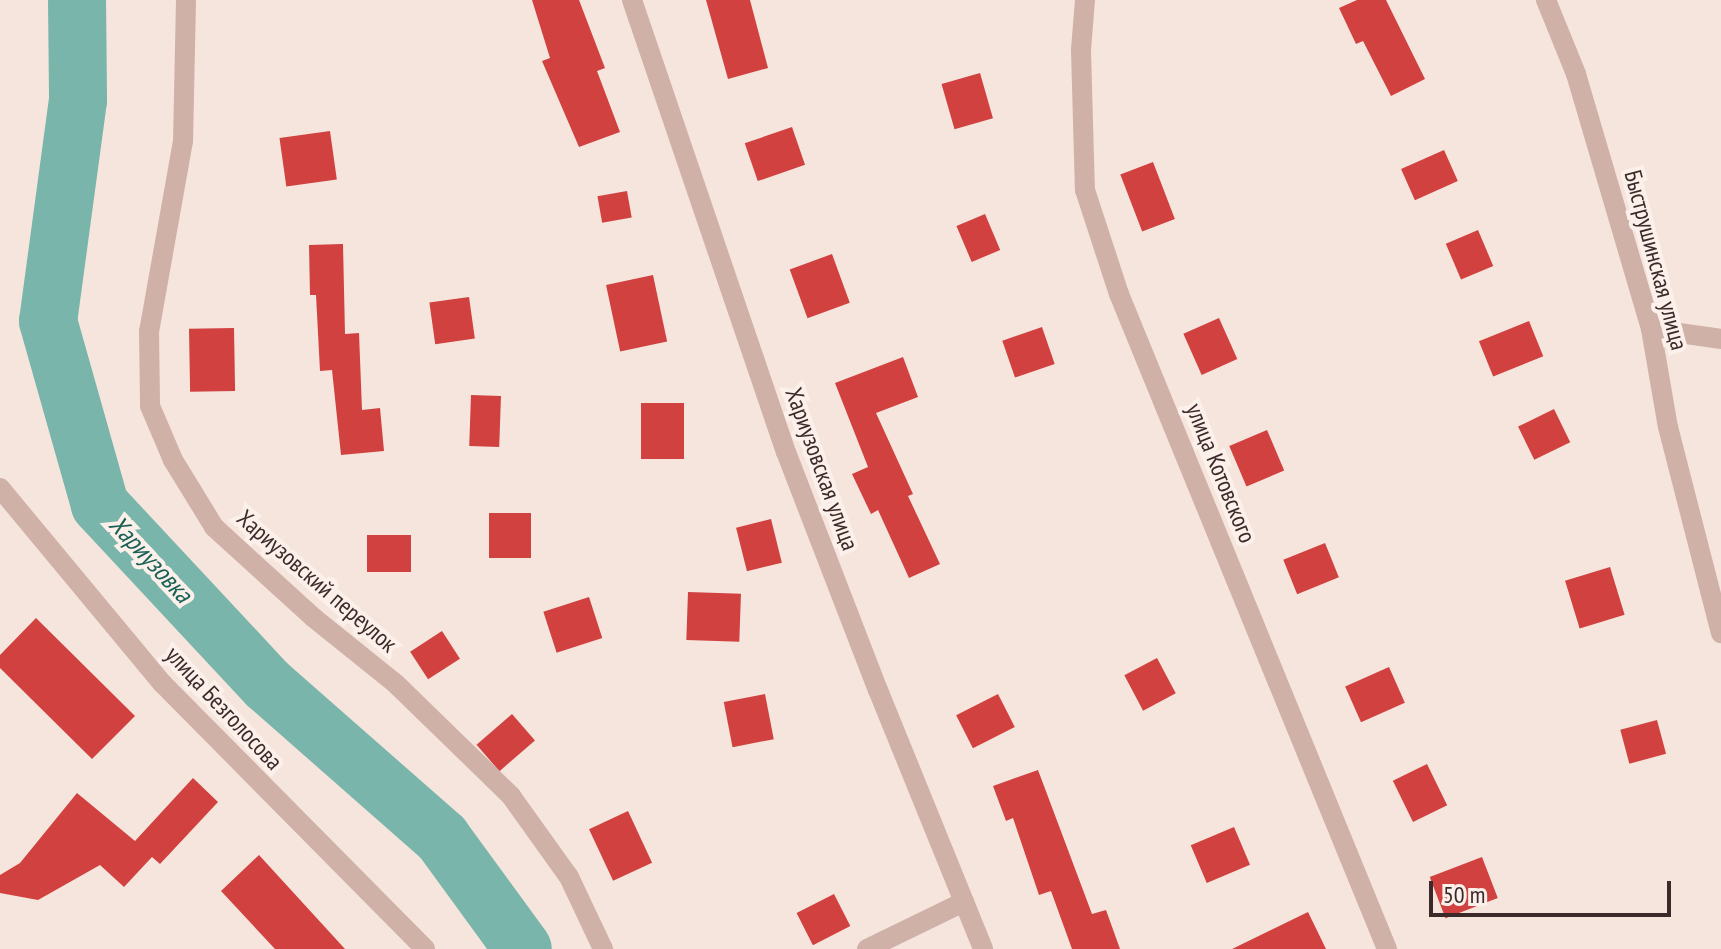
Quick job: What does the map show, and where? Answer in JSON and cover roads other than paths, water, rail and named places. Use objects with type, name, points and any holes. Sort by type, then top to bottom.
[{"type":"street","name":"Хариузовский переулок","points":[[186,0],[183,141],[149,331],[150,406],[173,460],[214,527],[314,618],[396,684],[511,796],[569,877],[603,949]]},
{"type":"street","name":"Хариузовская улица","points":[[632,0],[786,452],[983,949]]},
{"type":"street","name":"улица Котовского","points":[[1085,0],[1081,50],[1085,190],[1119,294],[1387,949]]},
{"type":"street","name":"Быструшинская улица","points":[[1546,0],[1576,74],[1651,329],[1668,427],[1721,633]]},
{"type":"street","points":[[1651,329],[1721,339]]},
{"type":"street","name":"улица Безголосова","points":[[0,488],[162,683],[425,949]]},
{"type":"street","points":[[867,949],[964,902]]},
{"type":"waterway","name":"Хариузовка","points":[[77,0],[78,100],[48,321],[100,505],[268,685],[442,838],[523,949]]}]
